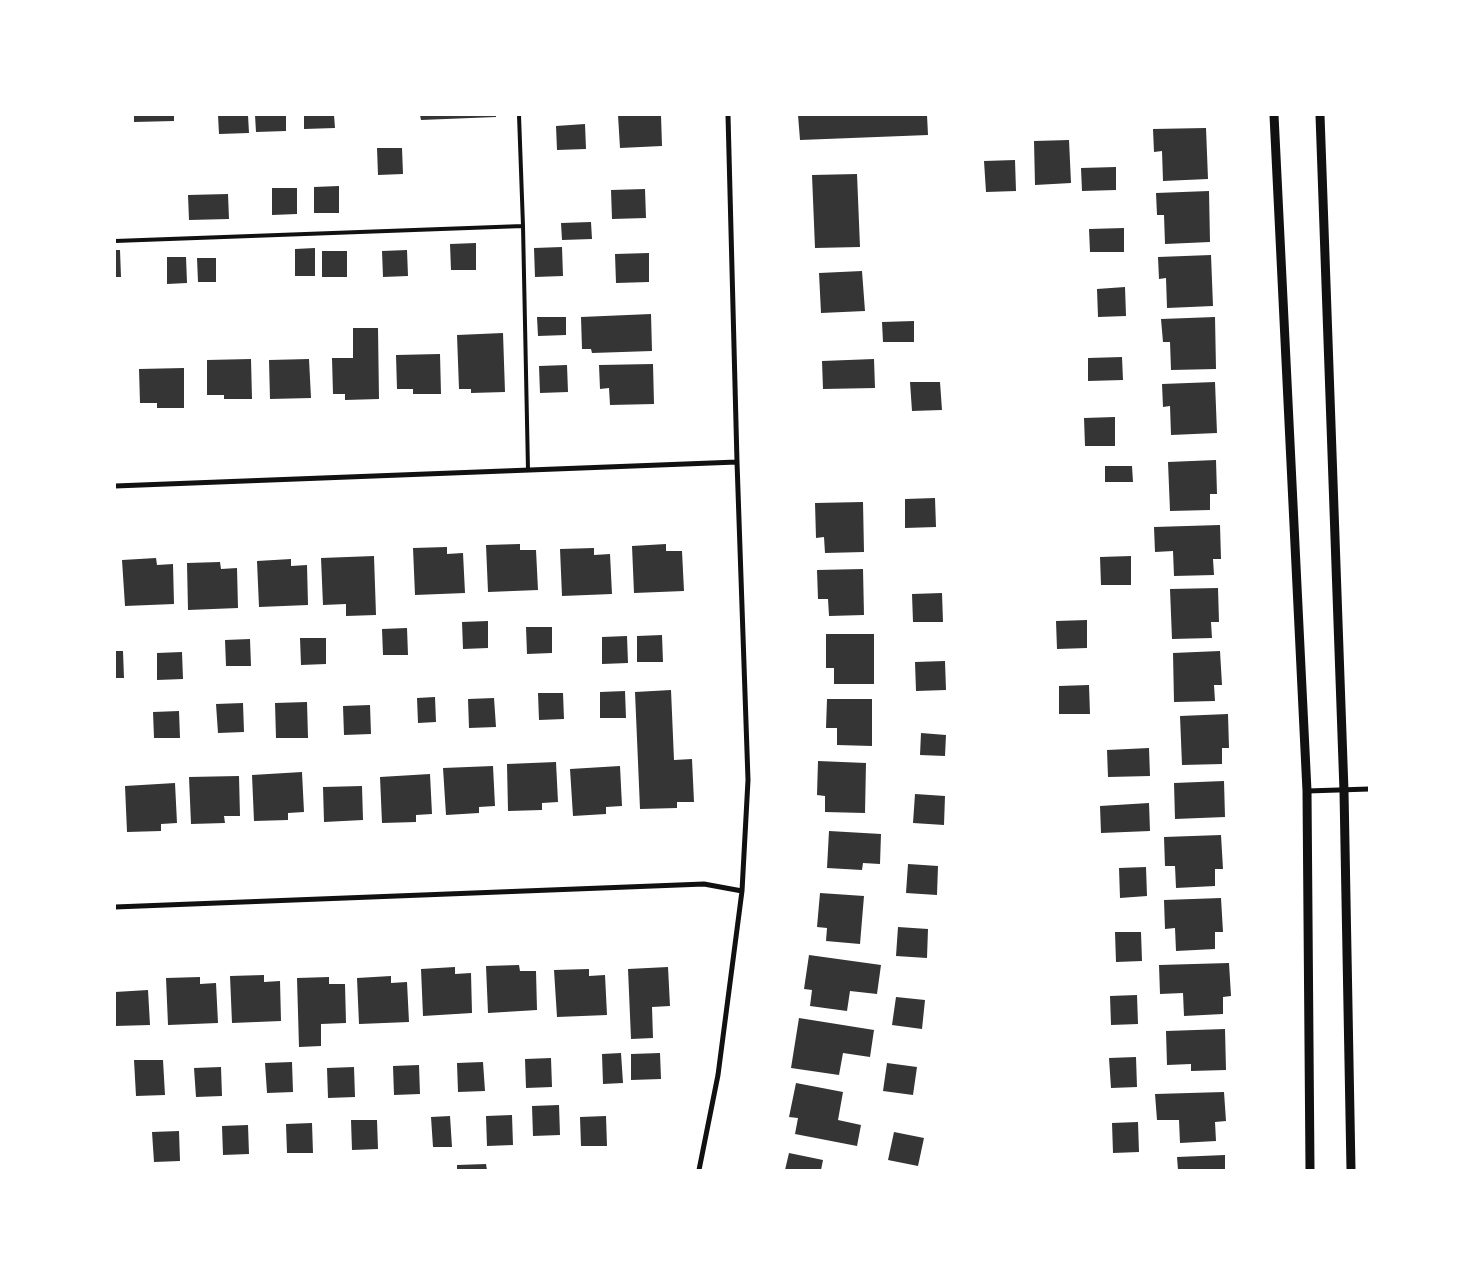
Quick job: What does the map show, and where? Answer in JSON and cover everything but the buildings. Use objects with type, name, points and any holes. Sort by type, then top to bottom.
[{"type":"street","points":[[699,1170],[718,1076],[742,891],[748,780],[728,115]]},
{"type":"street","points":[[1274,115],[1307,791],[1310,1170]]},
{"type":"street","points":[[1320,115],[1344,791],[1351,1170]]},
{"type":"street","points":[[115,486],[737,462]]},
{"type":"street","points":[[1307,791],[1369,789]]},
{"type":"street","points":[[115,907],[704,884],[742,891]]},
{"type":"lane","points":[[519,115],[528,470]]},
{"type":"lane","points":[[115,241],[523,226]]}]
